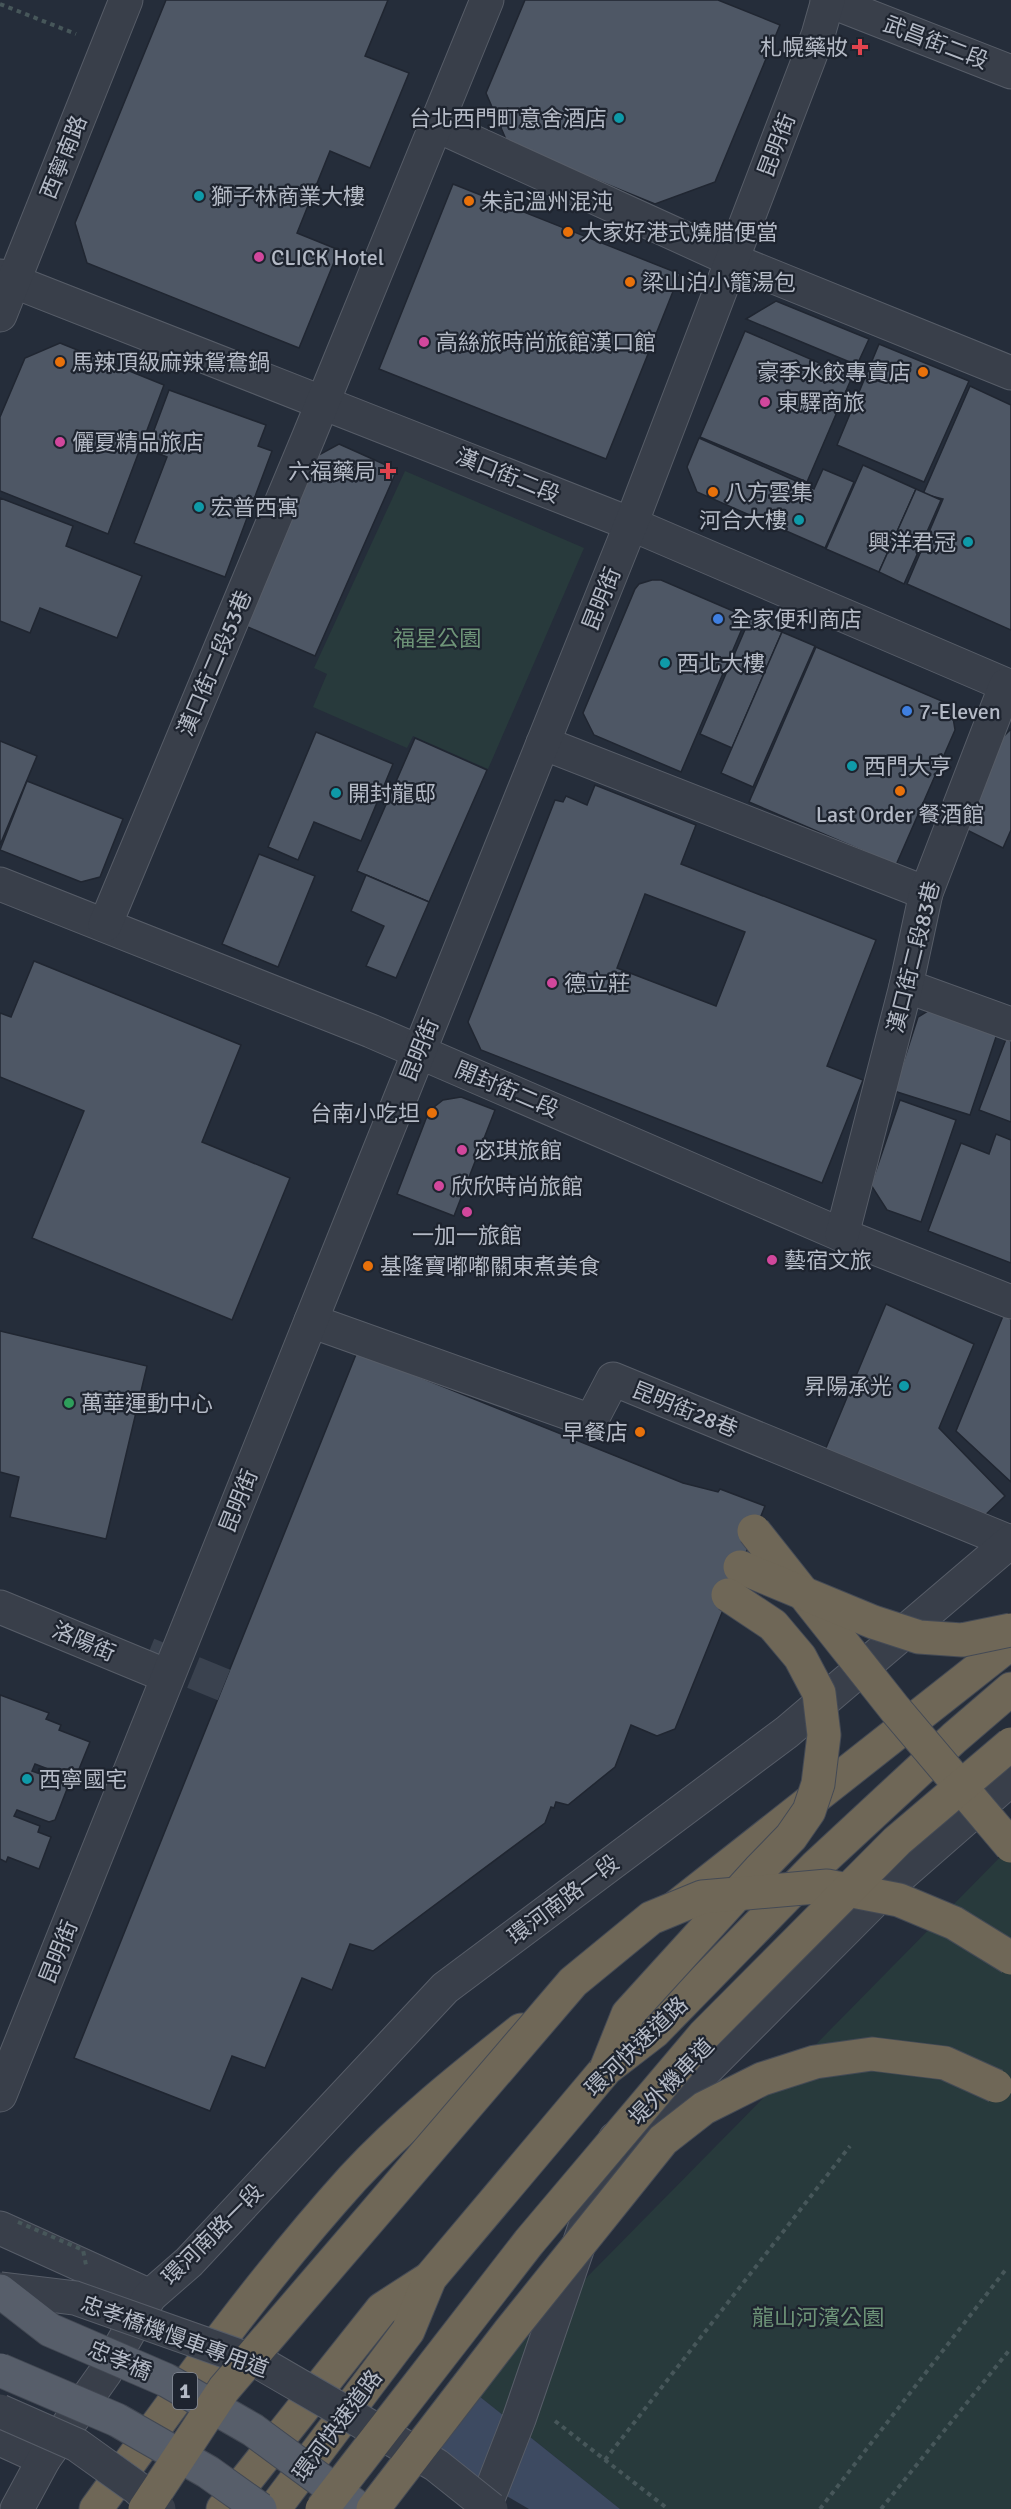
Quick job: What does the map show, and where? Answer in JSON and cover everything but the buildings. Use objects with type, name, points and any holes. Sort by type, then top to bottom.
[{"type":"highway","points":[[754,1531],[895,1709],[1011,1846]]},
{"type":"highway","points":[[606,2069],[628,2014],[791,1837],[809,1810],[818,1784],[824,1735],[819,1693],[800,1657],[734,1581],[919,1637],[962,1640],[1011,1630]]},
{"type":"highway","points":[[96,2509],[233,2321],[354,2178],[433,2100],[1011,1643]]},
{"type":"highway","name":"環河快速道路","points":[[274,2509],[408,2331],[430,2278],[606,2069],[654,2032],[816,1866],[954,1738],[1011,1689]]},
{"type":"highway","name":"環河快速道路","points":[[322,2509],[529,2242],[704,2036],[897,1841],[1011,1744]]},
{"type":"highway","points":[[145,2509],[232,2380],[573,1982],[651,1918],[702,1897],[827,1886],[899,1900],[954,1923],[1011,1958]]},
{"type":"highway","points":[[373,2509],[509,2332],[663,2140],[704,2108],[773,2076],[815,2062],[872,2054],[945,2063],[996,2086],[1011,2097]]},
{"type":"highway","points":[[223,2509],[382,2309],[430,2278]]},
{"type":"main road","name":"忠孝橋","points":[[0,2290],[50,2330],[166,2380],[253,2430],[360,2509]]},
{"type":"main road","points":[[0,2370],[117,2420],[208,2472],[260,2509]]},
{"type":"street","name":"西寧南路","points":[[0,315],[6,279],[126,0]]},
{"type":"street","name":"漢口街二段53巷","points":[[105,925],[487,0]]},
{"type":"street","name":"武昌街二段","points":[[827,0],[1011,72]]},
{"type":"street","name":"昆明街","points":[[0,2095],[631,524],[818,35],[827,0]]},
{"type":"street","points":[[436,125],[732,260],[1011,373]]},
{"type":"street","name":"漢口街二段","points":[[6,279],[323,401],[631,524],[1008,686]]},
{"type":"street","name":"漢口街二段83巷","points":[[842,1235],[906,986],[926,894],[1008,686]]},
{"type":"street","points":[[543,743],[926,894]]},
{"type":"street","name":"開封街二段","points":[[0,884],[418,1051],[842,1235],[1011,1302]]},
{"type":"street","points":[[906,986],[1011,1024]]},
{"type":"street","name":"昆明街28巷","points":[[311,1321],[591,1421],[613,1379],[1011,1542]]},
{"type":"street","name":"環河南路一段","points":[[17,2509],[44,2459],[105,2373],[150,2296],[189,2262],[445,1988],[788,1732],[1011,1542]]},
{"type":"street","points":[[0,1593],[117,1642]]},
{"type":"street","name":"洛陽街","points":[[0,1607],[167,1676]]},
{"type":"street","name":"堤外機車道","points":[[484,2509],[531,2420],[616,2137],[874,1873],[1011,1753]]},
{"type":"street","name":"堤外機車道","points":[[501,2509],[629,2147],[892,1883],[1011,1779]]},
{"type":"street","points":[[9,2225],[150,2296]]},
{"type":"street","name":"忠孝橋機慢車專用道","points":[[0,2290],[75,2298],[262,2364],[435,2465],[491,2509]]},
{"type":"street","points":[[0,2411],[77,2445],[137,2488],[159,2509]]},
{"type":"street","points":[[0,2439],[44,2459]]},
{"type":"path","points":[[0,4],[98,42],[106,48]]},
{"type":"path","points":[[605,2460],[850,2146]]},
{"type":"path","points":[[9,2225],[83,2250],[87,2268]]},
{"type":"path","points":[[820,2509],[1007,2268]]},
{"type":"path","points":[[881,2509],[1011,2348]]},
{"type":"path","points":[[531,2420],[605,2460],[668,2509]]},
{"type":"green space","name":"福星公園","points":[[405,471],[584,548],[488,769],[413,736],[407,748],[313,707],[327,674],[314,668]]},
{"type":"green space","name":"龍山河濱公園","points":[[1011,1846],[1011,2509],[620,2509],[474,2392]]},
{"type":"water","points":[[474,2392],[620,2509],[529,2509],[421,2446]]},
{"type":"tunnel","points":[[148,1654],[224,1685]]},
{"type":"place","name":"札幌藥妝","points":[[860,47]]},
{"type":"place","name":"台北西門町意舍酒店","points":[[619,118]]},
{"type":"place","name":"獅子林商業大樓","points":[[199,196]]},
{"type":"place","name":"朱記溫州混沌","points":[[469,201]]},
{"type":"place","name":"大家好港式燒腊便當","points":[[568,232]]},
{"type":"place","name":"CLICK Hotel","points":[[259,257]]},
{"type":"place","name":"梁山泊小籠湯包","points":[[630,282]]},
{"type":"place","name":"高絲旅時尚旅館漢口館","points":[[424,342]]},
{"type":"place","name":"馬辣頂級麻辣鴛鴦鍋","points":[[60,362]]},
{"type":"place","name":"豪季水餃專賣店","points":[[923,372]]},
{"type":"place","name":"東驛商旅","points":[[765,402]]},
{"type":"place","name":"儷夏精品旅店","points":[[60,442]]},
{"type":"place","name":"六福藥局","points":[[388,471]]},
{"type":"place","name":"八方雲集","points":[[713,492]]},
{"type":"place","name":"宏普西寓","points":[[199,507]]},
{"type":"place","name":"河合大樓","points":[[799,520]]},
{"type":"place","name":"興洋君冠","points":[[968,542]]},
{"type":"place","name":"全家便利商店","points":[[718,619]]},
{"type":"place","name":"西北大樓","points":[[665,663]]},
{"type":"place","name":"7-Eleven","points":[[907,711]]},
{"type":"place","name":"西門大亨","points":[[852,766]]},
{"type":"place","name":"Last Order 餐酒館","points":[[900,791]]},
{"type":"place","name":"開封龍邸","points":[[336,793]]},
{"type":"place","name":"德立莊","points":[[552,983]]},
{"type":"place","name":"台南小吃坦","points":[[432,1113]]},
{"type":"place","name":"宓琪旅館","points":[[462,1150]]},
{"type":"place","name":"欣欣時尚旅館","points":[[439,1186]]},
{"type":"place","name":"一加一旅館","points":[[467,1212]]},
{"type":"place","name":"藝宿文旅","points":[[772,1260]]},
{"type":"place","name":"基隆寶嘟嘟關東煮美食","points":[[368,1266]]},
{"type":"place","name":"昇陽承光","points":[[904,1386]]},
{"type":"place","name":"萬華運動中心","points":[[69,1403]]},
{"type":"place","name":"早餐店","points":[[640,1432]]},
{"type":"place","name":"西寧國宅","points":[[27,1779]]}]
